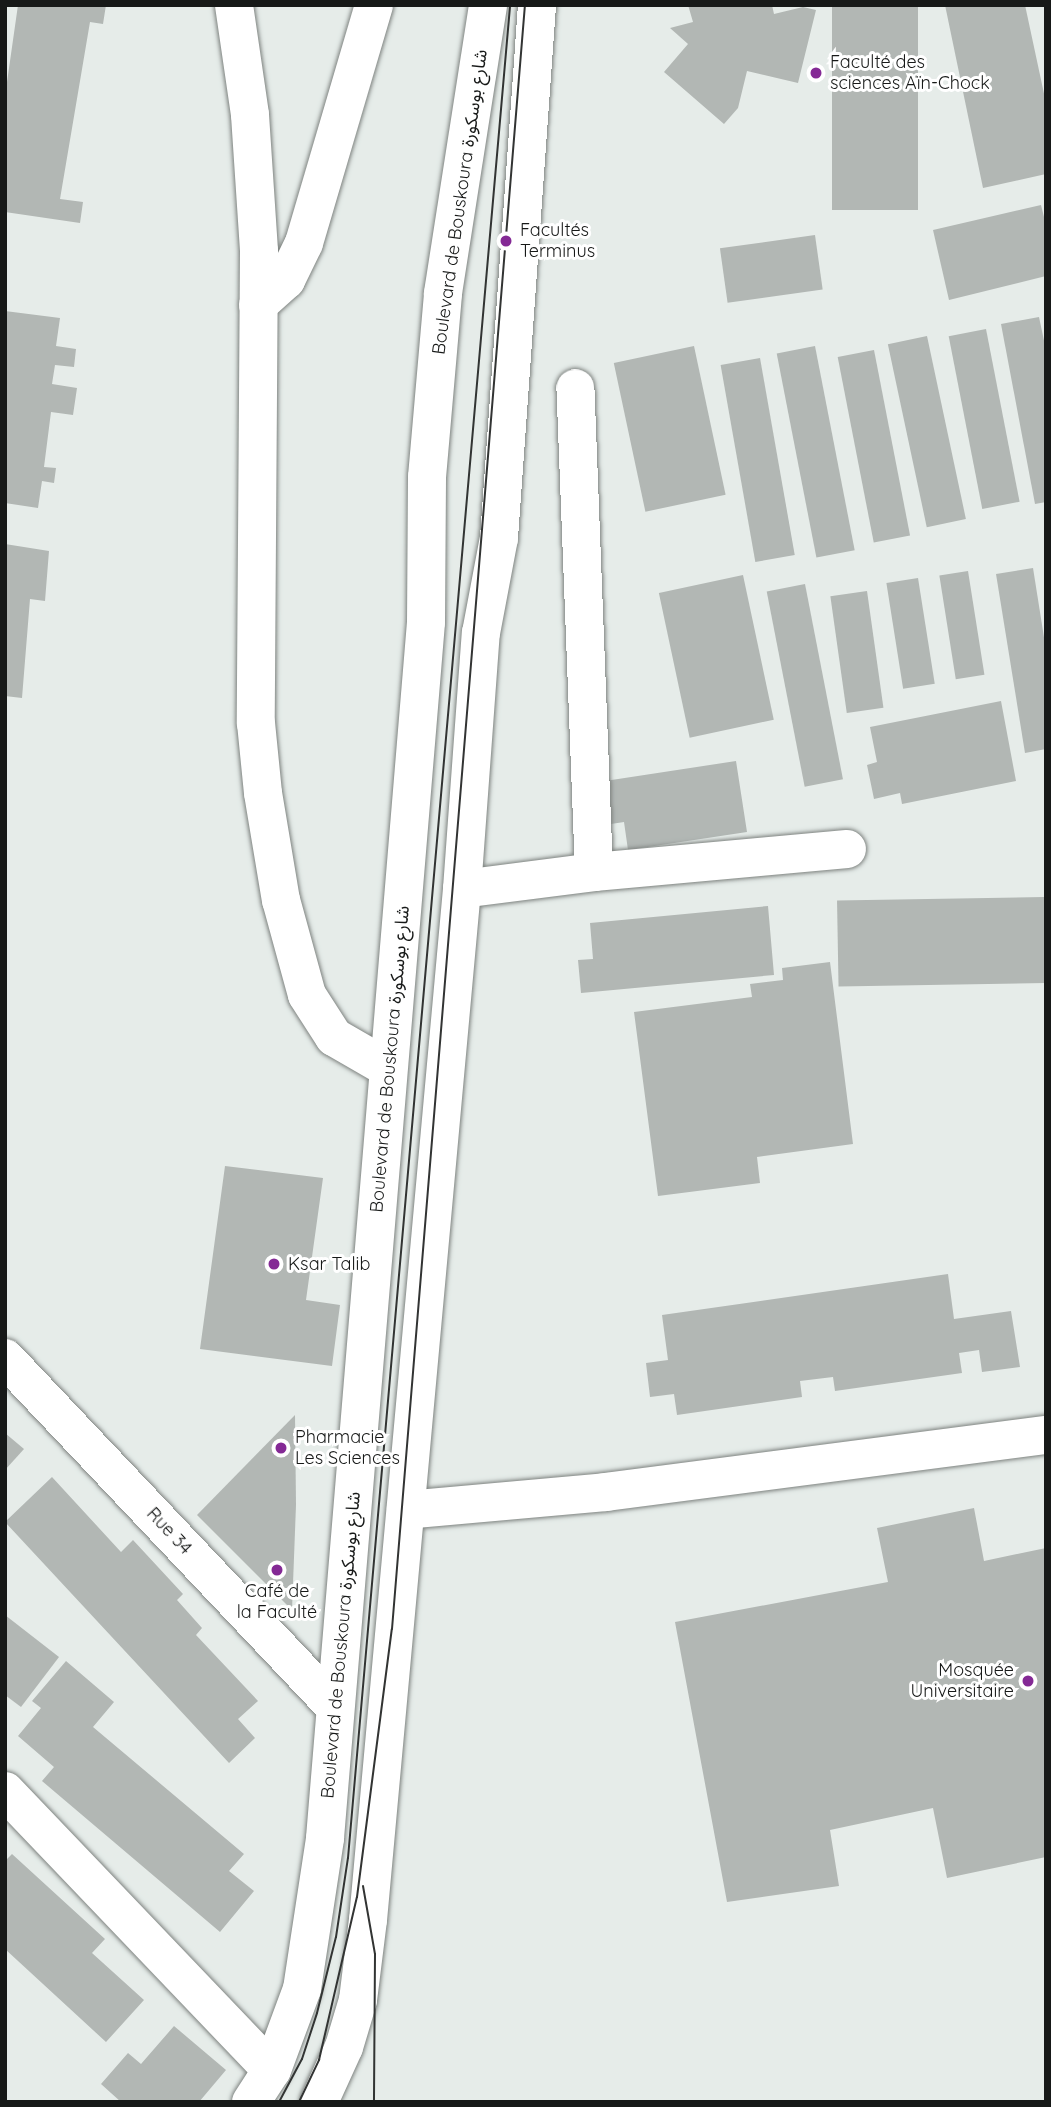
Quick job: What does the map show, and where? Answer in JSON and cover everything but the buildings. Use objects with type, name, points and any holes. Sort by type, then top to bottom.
[{"type":"street","points":[[234,5],[256,183],[256,723],[267,820],[281,900],[307,995],[334,1037],[388,1069]]},
{"type":"street","points":[[258,305],[286,280],[304,243],[374,5]]},
{"type":"street","name":"Boulevard de Bouskoura شارع بوسكورة","points":[[251,2102],[272,2070],[302,1989],[314,1933],[333,1705],[343,1636],[426,622],[427,477],[443,293],[488,5]]},
{"type":"street","points":[[326,2099],[358,2000],[406,1510],[462,889],[481,633],[499,538],[537,5]]},
{"type":"street","points":[[575,388],[593,872]]},
{"type":"street","points":[[462,889],[593,872],[847,849]]},
{"type":"street","name":"Rue 34","points":[[5,1358],[333,1705]]},
{"type":"street","points":[[406,1510],[606,1492],[1046,1435]]},
{"type":"street","points":[[5,1791],[272,2070]]},
{"type":"tram line","points":[[279,2102],[302,2059],[317,2013],[336,1937],[348,1858],[510,5]]},
{"type":"tram line","points":[[299,2102],[319,2060],[357,1897],[392,1629],[525,5]]},
{"type":"tram line","points":[[363,1886],[375,1954],[374,2102]]},
{"type":"place","name":"Faculté des sciences Aïn-Chock","points":[[816,73]]},
{"type":"place","name":"Facultés Terminus","points":[[506,241]]},
{"type":"place","name":"Ksar Talib","points":[[274,1264]]},
{"type":"place","name":"Pharmacie Les Sciences","points":[[281,1448]]},
{"type":"place","name":"Café de la Faculté","points":[[277,1570]]},
{"type":"place","name":"Mosquée Universitaire","points":[[1028,1681]]}]
